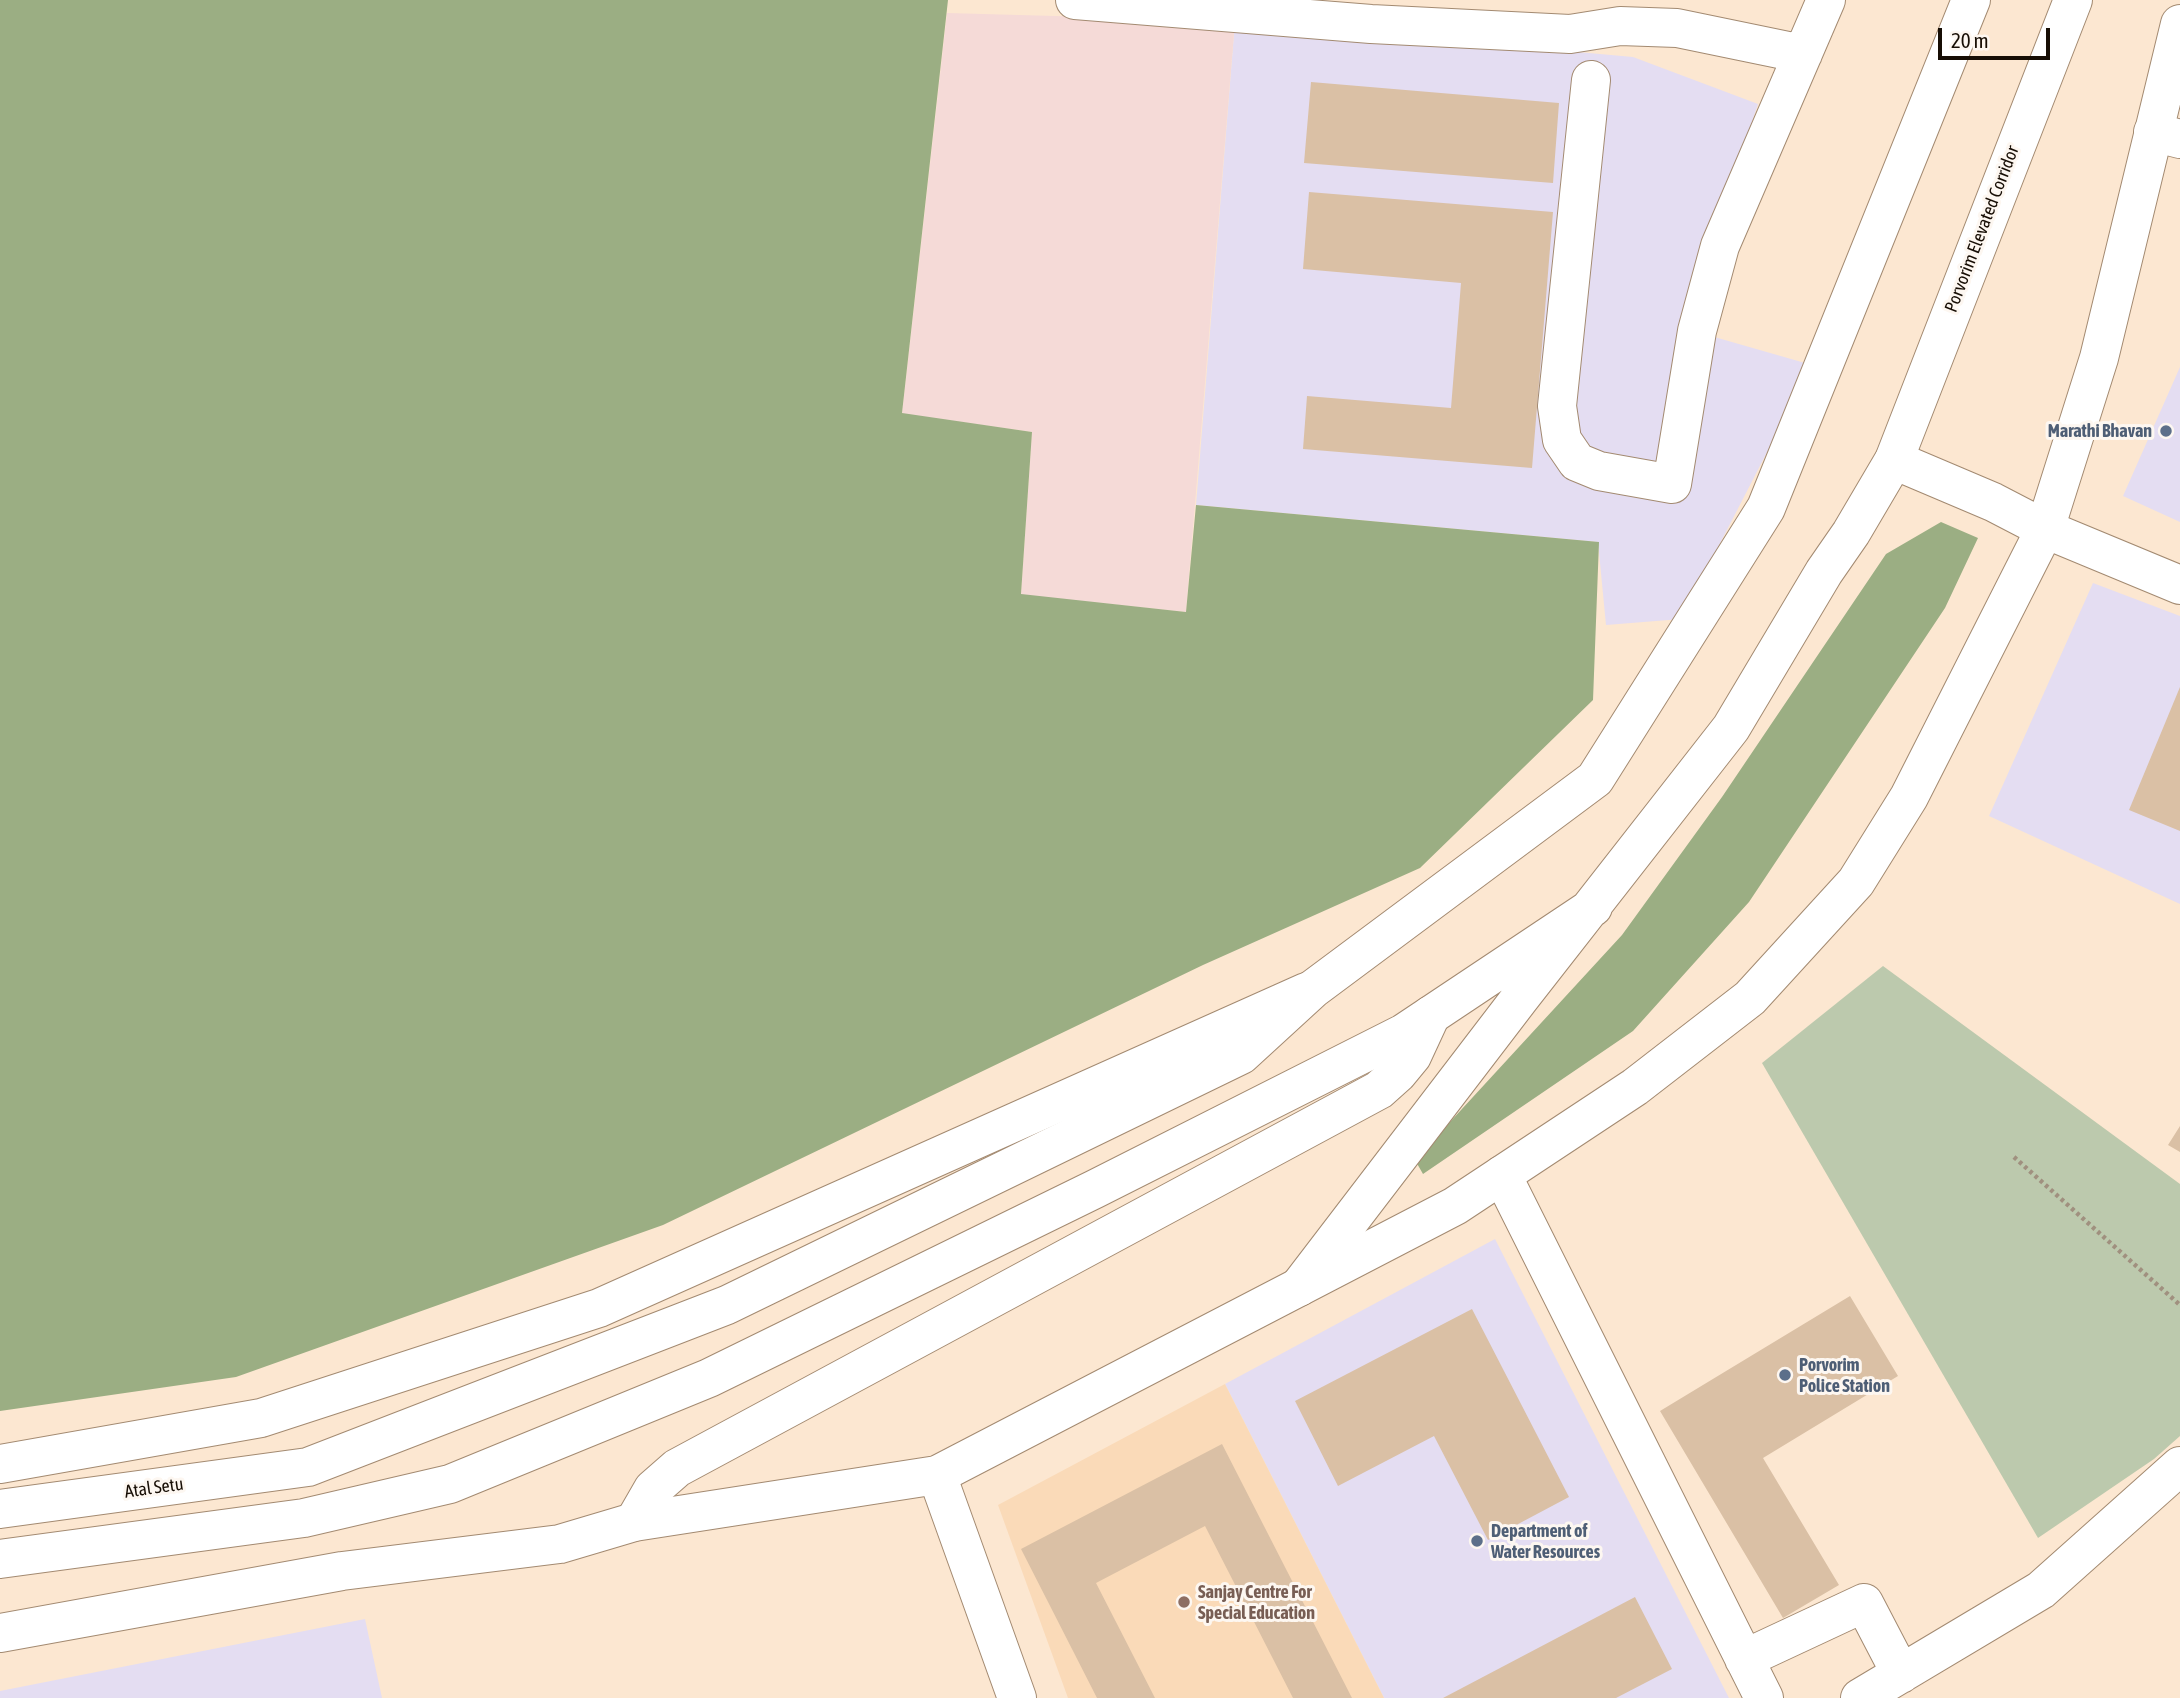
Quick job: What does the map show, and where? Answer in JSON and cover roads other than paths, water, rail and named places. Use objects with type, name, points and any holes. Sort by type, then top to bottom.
[{"type":"main road","points":[[1075,0],[1371,23],[1570,34],[1620,26],[1677,28],[1803,54]]},
{"type":"main road","points":[[1591,80],[1557,406],[1562,440],[1577,462],[1599,471],[1672,484],[1697,331],[1720,246],[1826,0]]},
{"type":"main road","points":[[0,1464],[261,1418],[599,1308],[1313,989],[1595,779],[1766,508],[1971,0]]},
{"type":"main road","name":"Porvorim Elevated Corridor","points":[[1299,1287],[1731,728],[1894,460],[2073,0]]},
{"type":"main road","points":[[0,1633],[342,1572],[559,1544],[634,1522],[937,1475],[1455,1206],[1635,1087],[1749,998],[1856,883],[1909,797],[2045,529],[2166,136],[2180,24]]},
{"type":"main road","points":[[1894,460],[1993,502],[2045,529],[2180,585]]},
{"type":"main road","points":[[0,1559],[304,1518],[450,1484],[709,1378],[1095,1189],[1404,1033],[1592,907]]},
{"type":"main road","name":"Atal Setu","points":[[0,1509],[308,1467],[727,1305],[1241,1055],[1313,989]]},
{"type":"main road","points":[[634,1522],[653,1489],[677,1468],[1379,1090],[1412,1056],[1431,1015]]},
{"type":"main road","points":[[1502,1175],[1764,1698]]},
{"type":"main road","points":[[1860,1698],[2041,1590],[2180,1466]]},
{"type":"main road","points":[[937,1475],[1017,1698]]},
{"type":"main road","points":[[1744,1659],[1864,1603],[1901,1674]]},
{"type":"place","name":"Marathi Bhavan","points":[[2166,431]]},
{"type":"place","name":"Porvorim Police Station","points":[[1785,1375]]},
{"type":"place","name":"Department of Water Resources","points":[[1477,1541]]},
{"type":"place","name":"Sanjay Centre For Special Education","points":[[1184,1602]]}]
